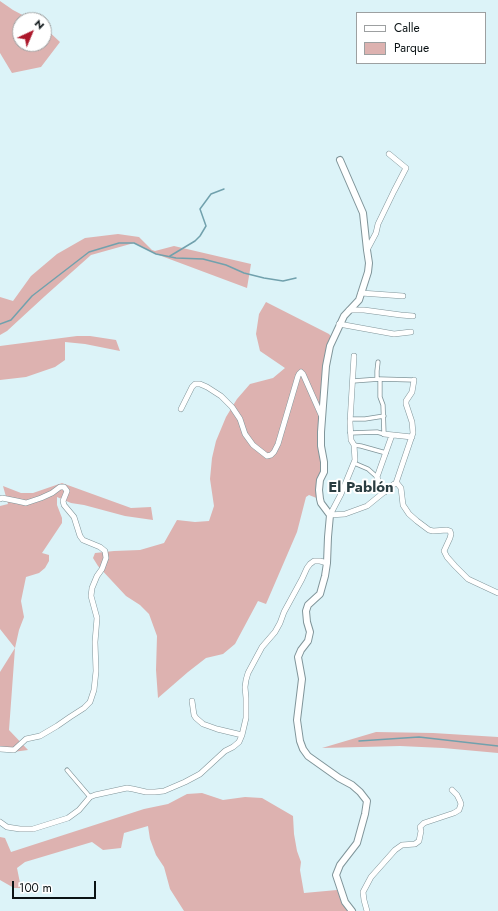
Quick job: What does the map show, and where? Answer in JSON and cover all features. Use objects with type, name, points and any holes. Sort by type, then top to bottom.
[{"type":"street","points":[[367,250],[376,233],[378,224],[406,168],[389,154]]},
{"type":"street","points":[[330,515],[321,503],[319,490],[320,480],[324,472],[321,446],[326,366],[330,346],[339,324],[348,310],[359,300],[368,272],[369,262],[363,213],[340,160]]},
{"type":"street","points":[[361,293],[403,296]]},
{"type":"street","points":[[348,310],[364,310],[413,316]]},
{"type":"street","points":[[339,324],[394,334],[411,332]]},
{"type":"street","points":[[352,911],[345,902],[336,875],[340,865],[357,843],[367,801],[352,785],[339,778],[308,756],[300,741],[297,720],[302,679],[298,657],[308,641],[310,632],[306,611],[308,605],[320,594],[327,563],[330,515],[355,460],[354,445],[351,440],[350,433],[354,356]]},
{"type":"street","points":[[378,362],[376,371],[383,405],[384,434]]},
{"type":"street","points":[[181,409],[195,384],[200,384],[207,387],[221,396],[232,407],[240,418],[245,434],[253,445],[268,456],[274,452],[278,444],[294,388],[301,372],[322,418]]},
{"type":"street","points":[[330,515],[345,514],[367,506],[396,483],[412,437],[413,426],[406,401],[412,392],[414,380],[378,379],[353,381]]},
{"type":"street","points":[[350,419],[365,419],[384,416]]},
{"type":"street","points":[[350,433],[377,432],[412,437]]},
{"type":"street","points":[[377,477],[392,435]]},
{"type":"street","points":[[354,445],[386,453]]},
{"type":"street","points":[[354,463],[368,469],[377,477],[385,492]]},
{"type":"street","points":[[396,483],[400,485],[404,505],[409,514],[428,530],[450,531],[450,538],[444,551],[455,566],[468,579],[498,593]]},
{"type":"street","points":[[0,499],[2,498],[26,503],[52,493],[60,487],[64,487],[66,489],[63,501],[64,505],[74,517],[80,536],[83,540],[100,547],[105,551],[106,558],[92,588],[92,596],[97,618],[95,642],[96,671],[94,690],[90,702],[84,708],[40,736],[26,739],[14,750],[0,749]]},
{"type":"street","points":[[0,822],[7,827],[33,829],[68,818],[90,797],[127,788],[146,792],[155,792],[185,782],[200,774],[225,751],[239,742],[246,718],[245,687],[251,667],[262,647],[275,632],[307,568],[314,561],[327,563]]},
{"type":"street","points":[[192,701],[194,715],[203,724],[242,735]]},
{"type":"street","points":[[67,770],[90,797]]},
{"type":"street","points":[[367,911],[363,892],[372,877],[394,850],[402,845],[415,844],[419,841],[421,831],[420,827],[424,823],[454,814],[459,810],[461,804],[460,801],[452,790]]},
{"type":"green space","points":[[0,1],[17,12],[12,12],[12,52],[52,52],[52,34],[60,42],[41,67],[12,73],[0,53]]},
{"type":"green space","points":[[118,234],[139,237],[152,250],[155,251],[174,246],[251,264],[247,288],[156,254],[134,243],[91,255],[7,331],[0,335],[0,297],[13,301],[31,276],[57,254],[85,238]]},
{"type":"green space","points":[[266,302],[329,334],[334,340],[323,407],[323,462],[316,491],[319,499],[309,495],[306,497],[297,532],[266,604],[258,601],[235,644],[223,654],[206,658],[158,698],[156,670],[157,636],[149,614],[140,605],[126,596],[98,566],[93,558],[95,553],[140,550],[164,543],[177,520],[195,522],[209,521],[214,506],[210,479],[212,458],[216,441],[226,417],[237,399],[250,384],[273,378],[285,368],[260,351],[256,334],[259,314]]},
{"type":"green space","points":[[77,336],[90,336],[116,340],[120,351],[85,344],[65,342],[65,360],[55,367],[26,377],[0,380],[0,346]]},
{"type":"green space","points":[[62,483],[131,508],[151,507],[153,520],[125,516],[71,503],[57,497],[57,505],[62,518],[62,523],[42,553],[49,555],[49,561],[45,568],[39,573],[26,577],[21,601],[24,617],[15,648],[0,629],[0,506],[8,504],[3,486],[21,493],[33,493]]},
{"type":"green space","points":[[15,648],[9,730],[28,750],[13,752],[0,751],[0,672]]},
{"type":"green space","points":[[376,732],[433,733],[498,737],[498,753],[400,746],[322,748]]},
{"type":"green space","points":[[202,793],[223,800],[245,797],[262,798],[293,816],[294,834],[297,851],[301,862],[300,870],[304,893],[337,890],[343,902],[350,911],[184,911],[170,889],[164,867],[156,855],[150,839],[148,826],[124,833],[121,848],[103,850],[92,842],[25,862],[17,868],[21,888],[14,888],[0,880],[0,837],[5,838],[11,852],[144,809],[168,804],[187,794]]},
{"type":"waterway","points":[[170,256],[195,241],[200,236],[206,226],[200,209],[211,194],[224,189]]},
{"type":"waterway","points":[[0,324],[11,320],[32,296],[89,252],[119,243],[134,243],[156,254],[176,258],[203,259],[264,278],[283,281],[296,278]]},
{"type":"waterway","points":[[359,741],[419,737],[498,746]]},
{"type":"district","name":"El Pablón","points":[[361,488]]}]
